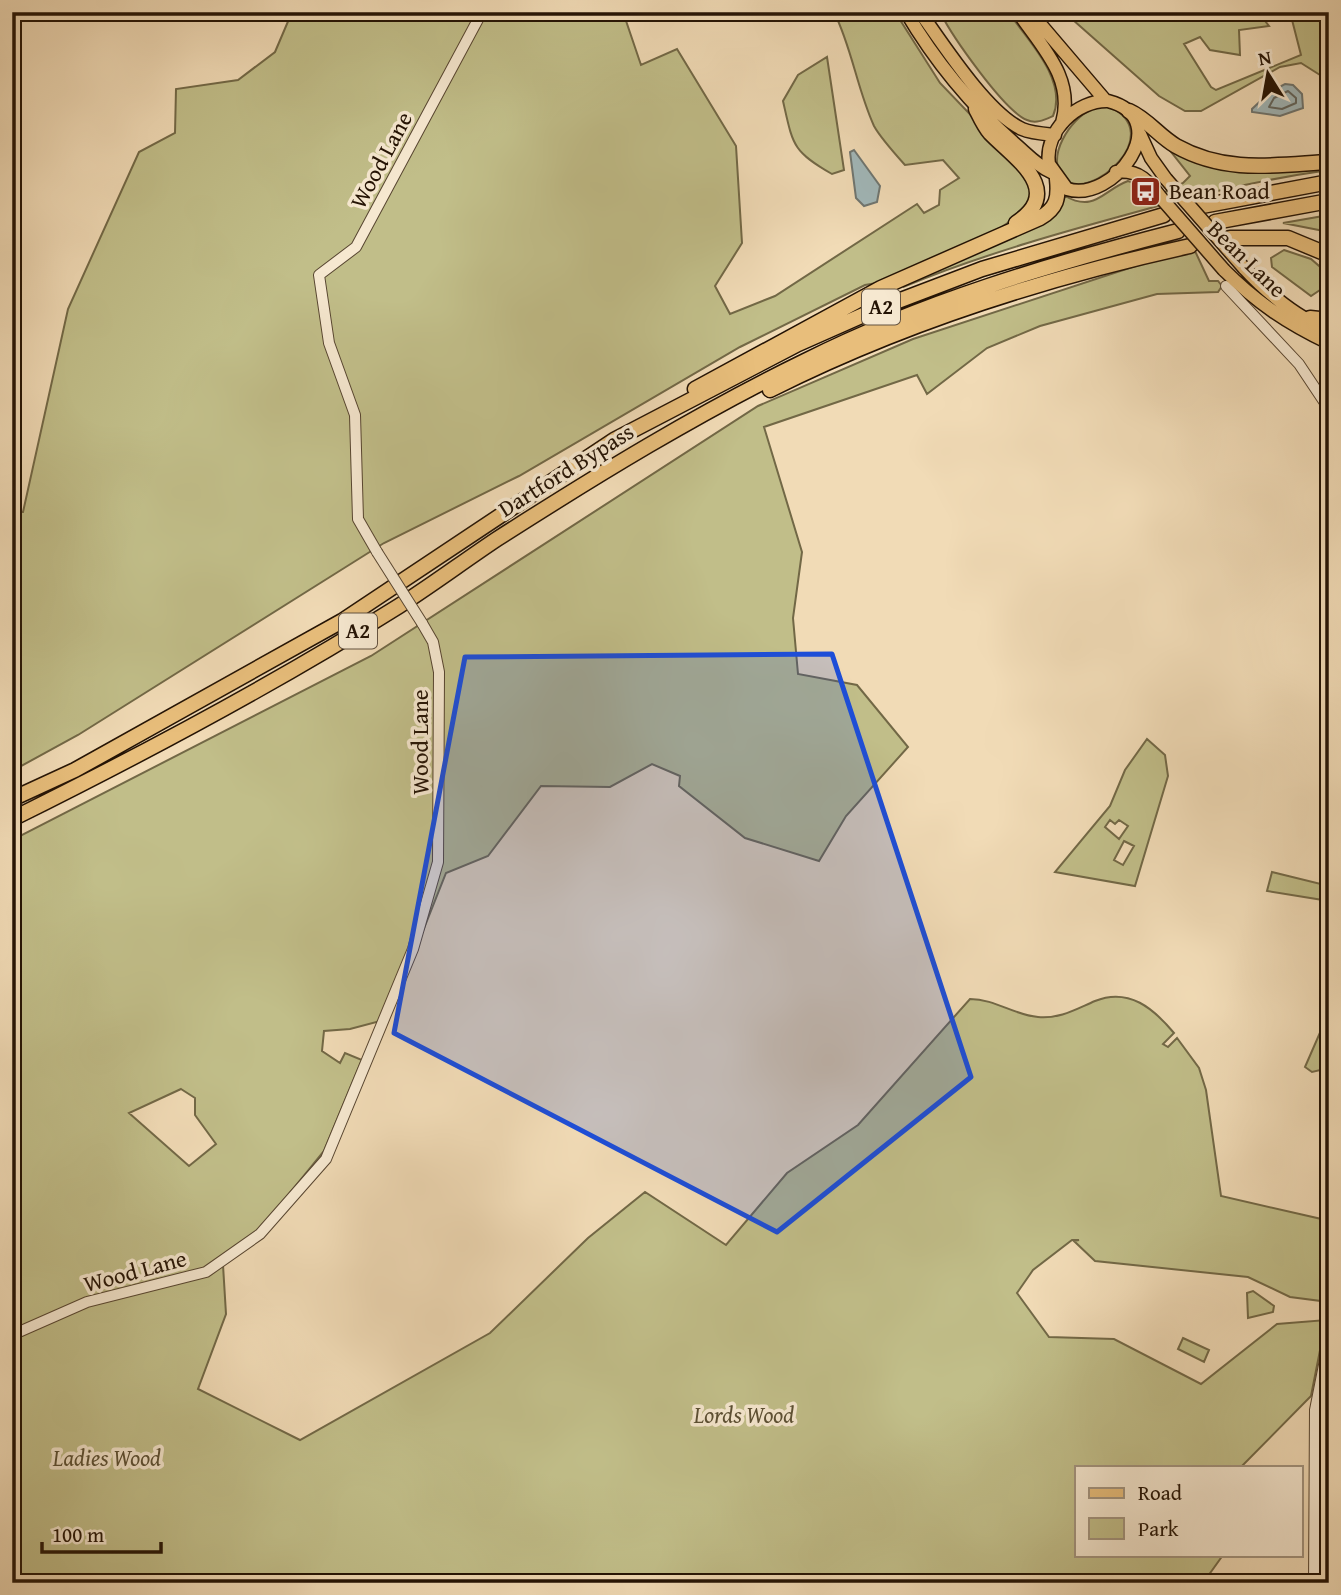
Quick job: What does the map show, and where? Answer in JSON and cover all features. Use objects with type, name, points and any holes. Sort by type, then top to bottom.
[{"type":"highway","points":[[976,109],[988,131],[1024,164],[1035,182],[1036,194],[1032,209],[1007,231]]},
{"type":"highway","points":[[1129,111],[1140,116],[1169,141],[1211,161],[1250,167],[1329,162]]},
{"type":"highway","points":[[614,440],[753,354],[881,288],[1038,219],[1053,209],[1059,197],[1055,176]]},
{"type":"highway","points":[[1202,206],[1329,182]]},
{"type":"highway","points":[[1215,222],[1329,201]]},
{"type":"highway","name":"Dartford Bypass","points":[[12,799],[75,770],[342,621],[614,440],[798,344],[877,309],[982,269],[1164,215]]},
{"type":"highway","name":"Dartford Bypass","points":[[12,819],[99,776],[353,634],[609,468],[691,420],[807,360],[917,312],[1083,256],[1178,231]]},
{"type":"highway","points":[[1230,239],[1288,238],[1329,255]]},
{"type":"highway","name":"A2","points":[[691,420],[727,411],[806,372],[927,322],[1063,277],[1190,246]]},
{"type":"highway","points":[[1310,318],[1329,320]]},
{"type":"main road","points":[[906,12],[944,71],[976,109],[1040,167],[1070,190],[1086,191],[1100,186],[1134,153],[1139,130],[1129,111],[1105,100],[1030,12]]},
{"type":"main road","points":[[920,12],[958,65],[1004,114],[1022,129],[1055,135]]},
{"type":"main road","points":[[1018,12],[1054,63],[1062,81],[1064,115],[1048,157],[1055,176]]},
{"type":"main road","points":[[1055,135],[1067,118],[1080,107],[1105,100]]},
{"type":"main road","name":"Bean Lane","points":[[1139,130],[1151,158],[1166,178],[1244,268],[1270,292],[1329,328]]},
{"type":"main road","name":"Bean Lane","points":[[1116,172],[1129,171],[1139,175],[1224,270],[1263,307],[1303,332],[1329,343]]},
{"type":"street","name":"Wood Lane","points":[[12,1335],[88,1303],[206,1272],[260,1234],[326,1159],[413,949],[438,862],[439,672],[433,642],[358,519],[355,415],[329,343],[319,275],[356,247],[482,12]]},
{"type":"street","name":"Bean Lane","points":[[1225,289],[1305,363],[1329,409]]},
{"type":"street","points":[[1314,1583],[1315,1410],[1329,1340]]},
{"type":"highlighted area","points":[[832,654],[971,1077],[777,1232],[394,1033],[465,657]]},
{"type":"green space","points":[[292,12],[623,12],[641,65],[677,49],[736,146],[742,243],[715,286],[730,314],[775,296],[917,204],[924,213],[939,205],[940,190],[959,178],[943,160],[905,165],[880,135],[868,112],[834,12],[895,12],[940,83],[1007,153],[1030,185],[1030,199],[1018,216],[997,230],[877,283],[865,285],[740,347],[519,476],[384,543],[78,735],[12,771],[12,512],[23,512],[68,309],[139,152],[175,133],[176,89],[238,80],[275,52]]},
{"type":"green space","points":[[940,12],[1008,12],[1044,61],[1051,75],[1056,102],[1053,116],[1034,122],[1017,114],[1005,103],[979,72]]},
{"type":"green space","points":[[1064,12],[1234,12],[1241,20],[1265,21],[1269,26],[1239,30],[1240,55],[1210,50],[1200,37],[1184,44],[1211,87],[1216,90],[1301,55],[1290,12],[1329,12],[1329,109],[1324,106],[1320,75],[1301,63],[1280,67],[1201,111],[1185,111],[1159,96]]},
{"type":"green space","points":[[827,57],[844,170],[832,174],[809,159],[796,145],[783,101],[798,75]]},
{"type":"green space","points":[[1108,106],[1125,118],[1131,132],[1128,148],[1119,162],[1090,182],[1076,184],[1064,179],[1057,160],[1069,130],[1084,114],[1094,108]]},
{"type":"green space","points":[[1168,148],[1260,173],[1329,166],[1329,170],[1224,189],[1129,214],[999,252],[903,287],[1065,196],[1075,201],[1092,201],[1128,181],[1140,185],[1151,199],[1183,183],[1190,176]]},
{"type":"green space","points":[[1329,215],[1329,232],[1283,223]]},
{"type":"green space","points":[[1284,250],[1311,259],[1326,272],[1323,288],[1311,296],[1272,267],[1271,258]]},
{"type":"green space","points":[[1195,251],[1209,281],[1218,281],[1222,286],[1218,292],[1157,294],[1040,326],[987,348],[927,394],[917,375],[764,427],[802,552],[793,618],[798,674],[857,685],[908,747],[846,816],[819,861],[745,838],[679,786],[680,776],[652,764],[610,787],[541,786],[488,856],[446,873],[388,1019],[350,1029],[324,1031],[322,1051],[340,1063],[345,1053],[362,1060],[324,1151],[268,1220],[223,1265],[226,1314],[198,1389],[300,1440],[490,1333],[588,1238],[645,1192],[726,1245],[787,1173],[858,1125],[970,999],[988,1002],[1029,1016],[1046,1017],[1068,1013],[1107,997],[1130,999],[1149,1009],[1174,1033],[1163,1044],[1168,1047],[1177,1038],[1199,1068],[1206,1090],[1221,1196],[1326,1220],[1329,1214],[1329,1302],[1290,1297],[1248,1277],[1095,1261],[1074,1241],[1079,1240],[1072,1240],[1033,1270],[1017,1293],[1049,1337],[1114,1339],[1201,1384],[1277,1324],[1326,1320],[1311,1396],[1242,1466],[1075,1466],[1075,1556],[1222,1556],[1203,1583],[12,1583],[12,840],[371,656],[758,406],[913,339],[1160,258]],"holes":[[[181,1089],[195,1098],[195,1115],[216,1144],[189,1166],[129,1113]]]},
{"type":"green space","points":[[1147,739],[1165,755],[1168,776],[1135,886],[1055,872],[1110,806],[1125,770]],"holes":[[[1110,820],[1115,824],[1119,820],[1128,826],[1119,839],[1105,827]],[[1124,841],[1134,846],[1123,865],[1114,860]]]},
{"type":"green space","points":[[1272,872],[1329,886],[1329,901],[1267,891]]},
{"type":"green space","points":[[1329,1012],[1329,1068],[1312,1072],[1305,1067]]},
{"type":"green space","points":[[1253,1291],[1274,1306],[1273,1312],[1248,1318],[1247,1293]]},
{"type":"green space","points":[[1183,1338],[1209,1350],[1204,1362],[1178,1349]]},
{"type":"green space","points":[[1329,1349],[1329,1436],[1320,1433],[1322,1385]]},
{"type":"water","points":[[1285,84],[1293,85],[1302,94],[1303,108],[1280,116],[1252,112],[1270,92]]},
{"type":"water","points":[[854,150],[880,186],[877,202],[864,206],[856,198],[850,152]]},
{"type":"place","name":"Bean Road","points":[[1146,191]]},
{"type":"park label","name":"Lords Wood","points":[[744,1415]]},
{"type":"park label","name":"Ladies Wood","points":[[107,1458]]}]
